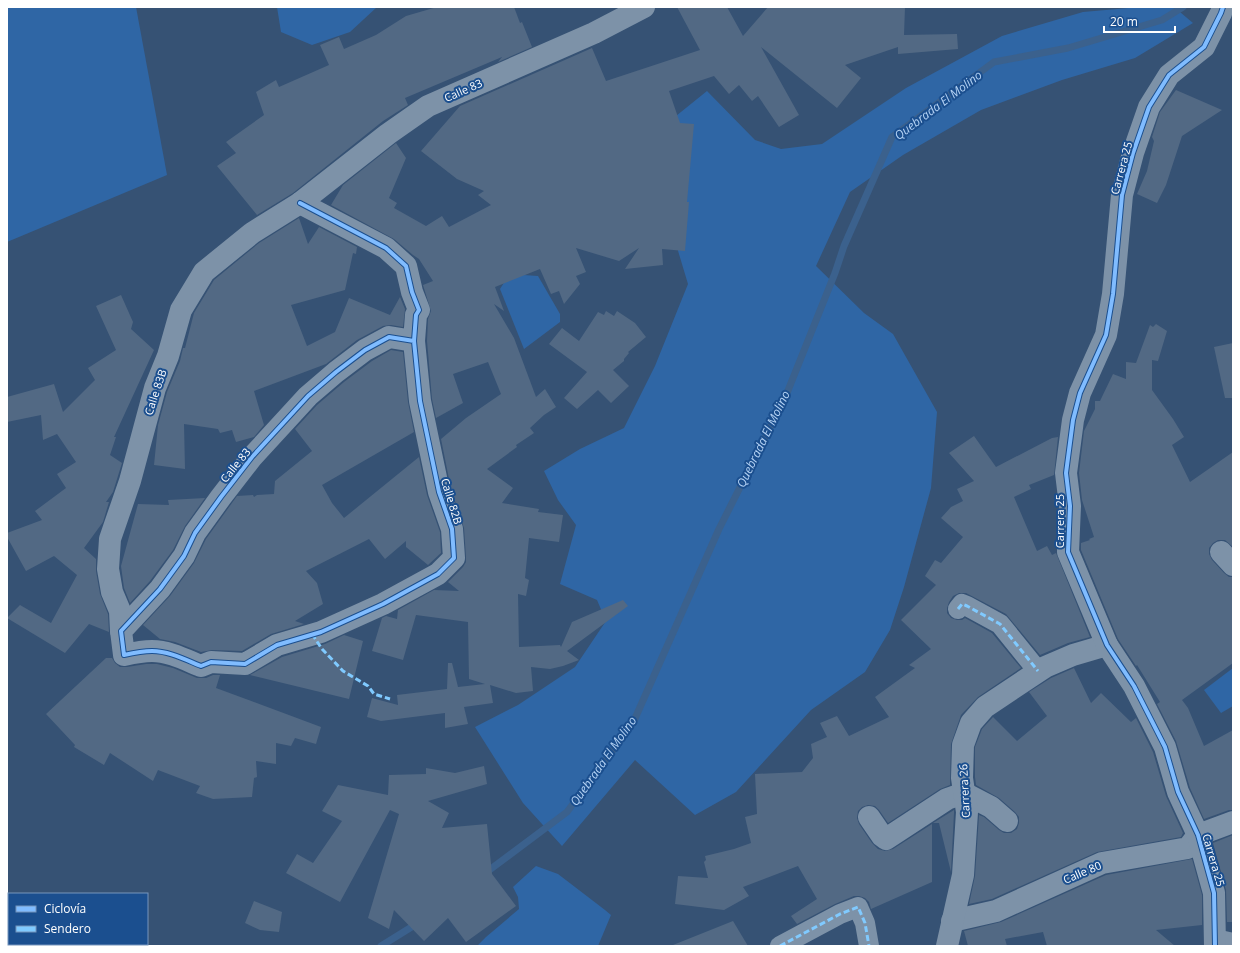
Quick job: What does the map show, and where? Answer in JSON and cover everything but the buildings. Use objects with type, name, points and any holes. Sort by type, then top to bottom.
[{"type":"street","name":"Calle 83","points":[[300,203],[388,134],[428,106],[594,33],[644,7]]},
{"type":"street","name":"Carrera 25","points":[[1221,943],[1214,893],[1198,835],[1178,792],[1165,747],[1134,686],[1108,645],[1068,552],[1070,506],[1066,472],[1073,420],[1080,393],[1106,335],[1113,294],[1122,195],[1133,153],[1149,107],[1169,75],[1204,47],[1223,7]]},
{"type":"street","name":"Calle 82B","points":[[121,631],[124,655],[140,651],[154,651],[168,653],[201,666],[211,662],[245,664],[276,645],[321,632],[383,604],[438,574],[454,558],[452,529],[439,492],[420,400],[414,341],[416,315],[419,310],[412,292],[406,266],[386,248],[300,203]]},
{"type":"street","name":"Calle 83B","points":[[121,631],[120,611],[112,592],[108,569],[110,539],[130,481],[154,388],[168,356],[181,310],[204,272],[252,233],[300,203]]},
{"type":"street","name":"Calle 83","points":[[121,631],[160,589],[184,556],[196,533],[252,457],[308,396],[365,350],[389,337],[414,341]]},
{"type":"street","points":[[958,609],[962,604],[1000,624],[1038,671]]},
{"type":"street","name":"Carrera 26","points":[[947,946],[962,875],[967,812],[962,778],[963,745],[972,723],[985,707],[1038,671],[1073,656],[1108,645]]},
{"type":"street","points":[[869,817],[886,840],[947,799],[964,793],[991,807],[1007,821]]},
{"type":"street","name":"Calle 80","points":[[952,921],[996,911],[1102,863],[1188,848],[1198,835],[1233,822]]},
{"type":"street","points":[[780,946],[840,914],[858,907],[865,923],[869,946]]},
{"type":"shaded area","points":[[7,7],[136,7],[167,175],[7,242]]},
{"type":"shaded area","points":[[277,7],[377,7],[350,32],[312,45],[281,32]]},
{"type":"shaded area","points":[[1140,7],[1174,7],[1193,23],[1135,58],[1062,80],[981,110],[903,155],[850,192],[816,266],[864,313],[893,334],[937,412],[931,488],[904,587],[890,630],[865,672],[811,710],[736,792],[695,815],[635,760],[562,846],[523,803],[475,727],[518,705],[575,667],[606,621],[597,600],[560,584],[576,525],[558,500],[544,471],[580,449],[624,428],[655,366],[688,284],[645,141],[707,91],[755,140],[781,149],[822,144],[906,88],[1002,36],[1083,12]]},
{"type":"shaded area","points":[[512,270],[523,275],[538,276],[560,314],[560,322],[524,349],[500,289]]},
{"type":"shaded area","points":[[1233,668],[1233,706],[1221,713],[1204,690]]},
{"type":"shaded area","points":[[536,866],[558,874],[611,915],[598,946],[477,946],[519,909],[518,897],[513,887]]},
{"type":"waterway","name":"Quebrada El Molino","points":[[484,874],[567,812],[633,723],[719,529],[785,398],[835,273],[844,246],[892,137],[994,62],[1068,48],[1162,20],[1183,7]]},
{"type":"waterway","name":"Quebrada El Molino","points":[[381,946],[418,923]]},
{"type":"marked path","points":[[958,609],[962,604],[1000,624],[1038,671]]},
{"type":"marked path","points":[[312,634],[322,649],[343,671],[368,686],[374,694],[390,699]]},
{"type":"marked path","points":[[780,946],[840,914],[858,907],[865,923],[869,946]]},
{"type":"cycle path","points":[[1215,946],[1214,893],[1198,835],[1178,792],[1165,747],[1134,686],[1107,645],[1068,552],[1070,506],[1066,473],[1073,420],[1080,393],[1106,335],[1113,294],[1122,195],[1133,153],[1149,107],[1169,75],[1204,47],[1223,7]]},
{"type":"cycle path","points":[[300,203],[386,248],[406,266],[412,292],[419,310],[416,315],[414,341],[420,401],[439,492],[452,529],[454,558],[438,574],[383,604],[321,632],[277,645],[245,664],[211,662],[201,666],[177,656],[158,651],[145,651],[124,655],[121,631],[160,589],[184,556],[195,533],[252,457],[308,396],[365,350],[389,337],[414,341]]}]
